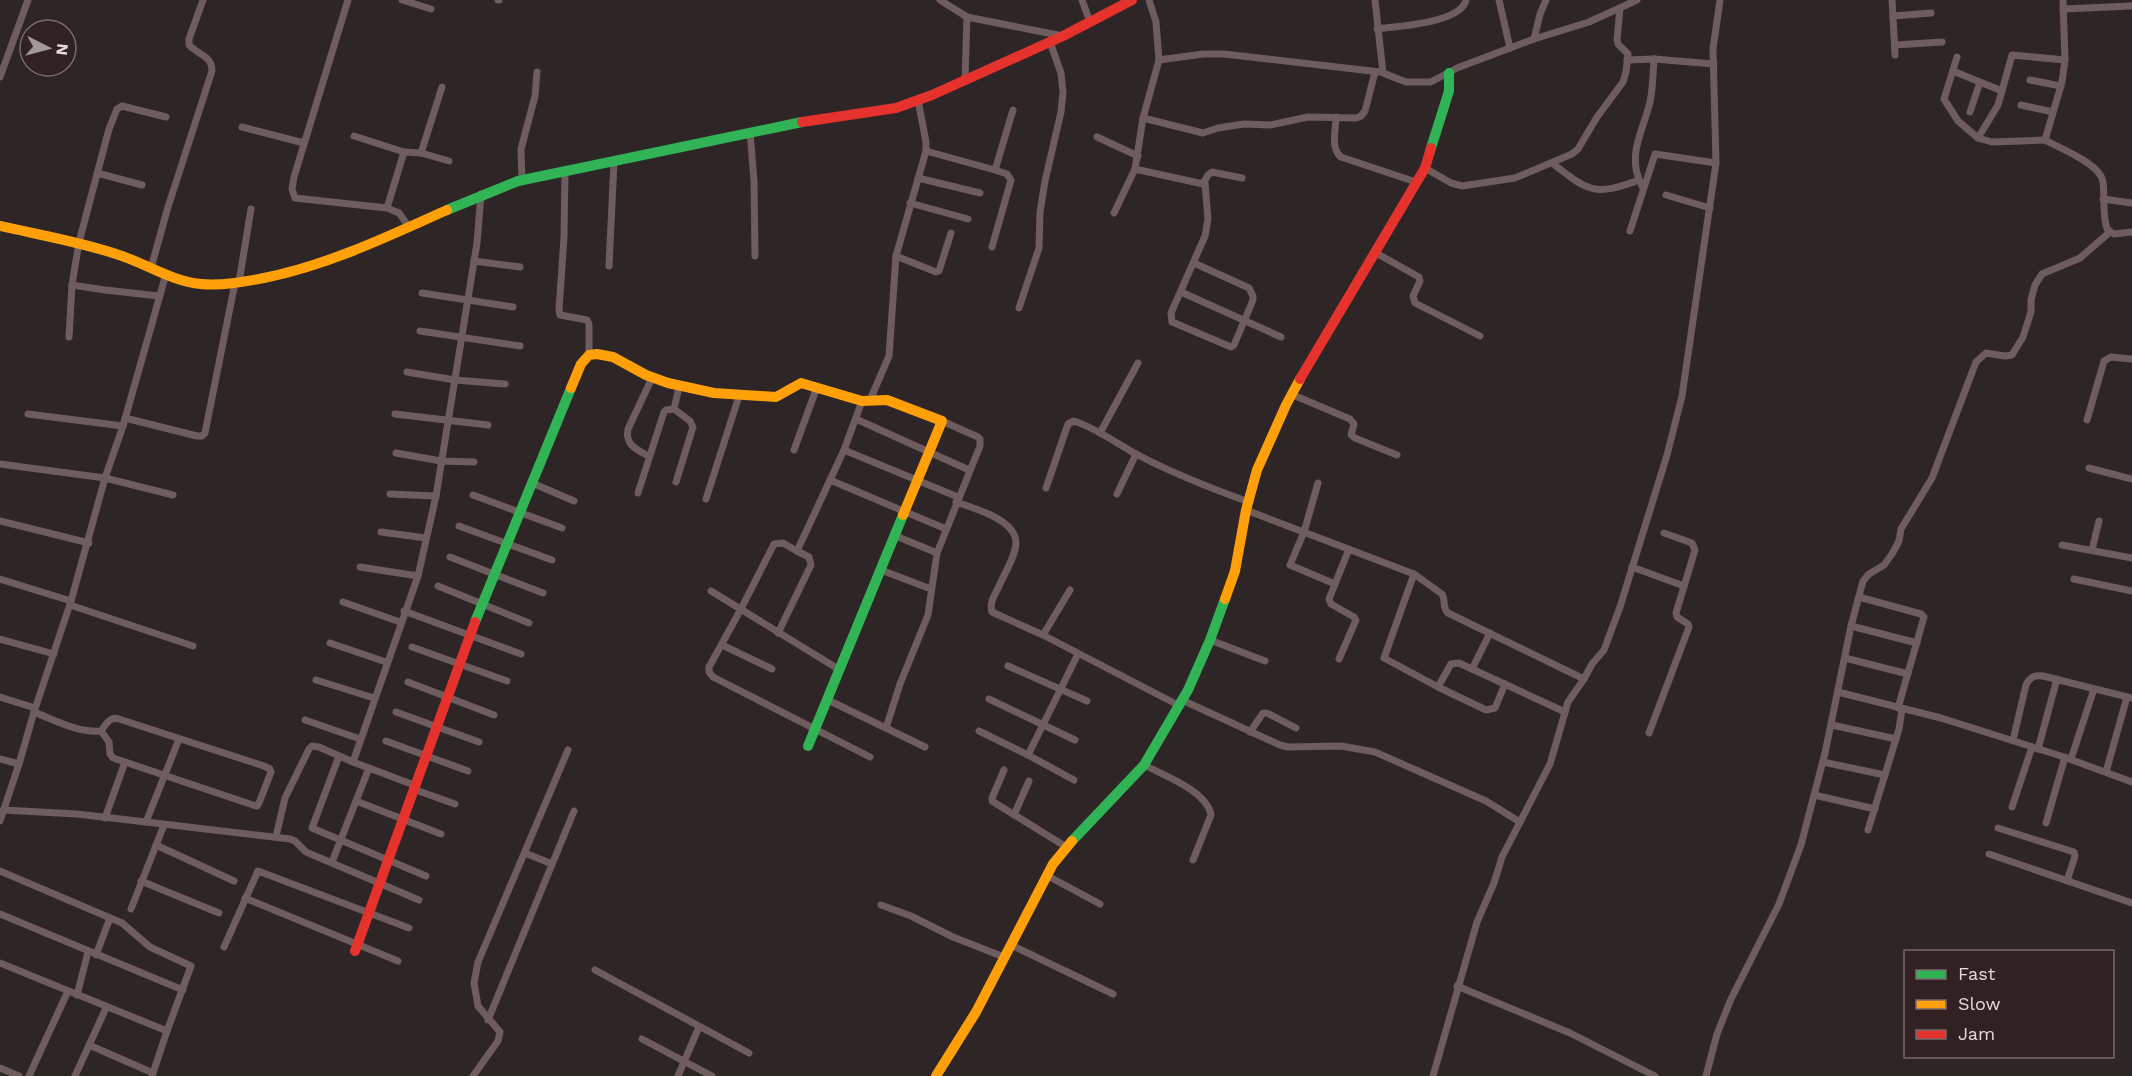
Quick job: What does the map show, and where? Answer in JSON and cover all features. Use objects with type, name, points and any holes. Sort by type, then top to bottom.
[{"type":"street","points":[[0,76],[28,0]]},
{"type":"street","points":[[151,268],[168,207],[212,71],[209,58],[189,45],[203,0]]},
{"type":"street","points":[[348,0],[292,189],[295,198],[387,207],[399,213],[409,227]]},
{"type":"street","points":[[402,0],[431,9]]},
{"type":"street","points":[[940,0],[967,17],[1063,36]]},
{"type":"street","points":[[1082,0],[1090,22]]},
{"type":"street","points":[[1114,213],[1135,169],[1143,118],[1159,60],[1156,22],[1149,0]]},
{"type":"street","points":[[1143,118],[1203,133],[1244,124],[1270,125],[1308,117],[1356,118],[1361,116],[1365,111],[1379,72],[1375,0]]},
{"type":"street","points":[[1377,29],[1446,18],[1460,11],[1466,0]]},
{"type":"street","points":[[1499,0],[1510,48]]},
{"type":"street","points":[[1534,39],[1539,14],[1546,0]]},
{"type":"street","points":[[1159,60],[1203,54],[1224,54],[1379,72],[1406,82],[1431,82],[1457,68],[1534,39],[1590,22],[1637,0]]},
{"type":"street","points":[[1433,1076],[1440,1057],[1457,986],[1481,911],[1494,884],[1502,857],[1550,764],[1568,702],[1592,664],[1604,650],[1667,454],[1682,396],[1716,163],[1713,49],[1720,0]]},
{"type":"street","points":[[1892,0],[1896,55]]},
{"type":"street","points":[[2045,140],[2061,86],[2065,60],[2063,0]]},
{"type":"street","points":[[0,226],[79,242],[200,284],[267,278],[311,267],[409,227],[481,194],[522,181],[784,124],[896,108],[1050,42],[1128,1]]},
{"type":"street","points":[[2064,9],[2132,6]]},
{"type":"street","points":[[1425,168],[1450,183],[1462,186],[1515,178],[1572,154],[1623,82],[1627,51],[1617,42],[1620,8]]},
{"type":"street","points":[[1893,16],[1931,13]]},
{"type":"street","points":[[965,79],[967,17]]},
{"type":"street","points":[[1019,308],[1039,248],[1043,191],[1062,102],[1061,73],[1050,42]]},
{"type":"street","points":[[1895,45],[1942,42]]},
{"type":"street","points":[[1978,138],[1998,105],[2012,55],[2065,60]]},
{"type":"street","points":[[1957,57],[1944,99],[1958,121],[1978,138],[1992,142],[2045,140],[2089,162],[2103,179],[2104,220],[2107,229],[2119,234],[2132,232]]},
{"type":"street","points":[[1627,60],[1654,59],[1714,64]]},
{"type":"street","points":[[1643,188],[1636,172],[1636,141],[1650,101],[1654,59]]},
{"type":"street","points":[[1953,71],[2002,92]]},
{"type":"street","points":[[522,181],[521,149],[535,96],[537,72]]},
{"type":"street","points":[[936,1076],[976,1012],[1053,864],[1085,826],[1144,765],[1180,703],[1210,640],[1235,571],[1247,506],[1257,470],[1286,405],[1305,370],[1425,168],[1449,91],[1449,74]]},
{"type":"street","points":[[2030,80],[2061,86]]},
{"type":"street","points":[[1970,112],[1980,82]]},
{"type":"street","points":[[420,153],[442,87]]},
{"type":"street","points":[[797,550],[856,419],[890,356],[896,256],[926,150],[918,100]]},
{"type":"street","points":[[2021,105],[2053,112]]},
{"type":"street","points":[[69,337],[72,285],[79,242],[109,129],[119,106],[166,117]]},
{"type":"street","points":[[995,170],[1013,110]]},
{"type":"street","points":[[1336,117],[1334,146],[1341,157],[1416,182]]},
{"type":"street","points":[[242,127],[304,143]]},
{"type":"street","points":[[750,132],[755,256]]},
{"type":"street","points":[[354,136],[404,152],[420,153],[449,161]]},
{"type":"street","points":[[1097,137],[1138,156]]},
{"type":"street","points":[[926,150],[1007,174],[1011,180],[992,247]]},
{"type":"street","points":[[387,207],[404,152]]},
{"type":"street","points":[[1630,231],[1655,154],[1661,153],[1716,163]]},
{"type":"street","points":[[609,266],[614,162]]},
{"type":"street","points":[[1552,163],[1581,185],[1592,190],[1613,189],[1639,180]]},
{"type":"street","points":[[1135,169],[1205,183]]},
{"type":"street","points":[[356,947],[469,636],[581,364],[589,355],[587,320],[560,315],[559,310],[564,237],[565,171]]},
{"type":"street","points":[[1194,263],[1249,288],[1253,296],[1231,347],[1177,324],[1172,321],[1171,313],[1194,263],[1207,227],[1205,183],[1208,175],[1212,172],[1242,178]]},
{"type":"street","points":[[97,173],[142,185]]},
{"type":"street","points":[[918,178],[980,193]]},
{"type":"street","points":[[353,762],[417,576],[436,496],[463,337],[481,194]]},
{"type":"street","points":[[1666,195],[1710,208]]},
{"type":"street","points":[[2103,199],[2132,203]]},
{"type":"street","points":[[910,203],[968,219]]},
{"type":"street","points":[[28,414],[124,422],[202,436],[205,433],[251,209]]},
{"type":"street","points":[[1706,1076],[1717,1034],[1731,999],[1779,904],[1791,873],[1823,762],[1851,626],[1863,581],[1884,564],[1892,554],[1901,529],[1932,478],[1976,362],[1986,352],[2012,355],[2023,337],[2031,312],[2035,285],[2042,273],[2080,258],[2110,232]]},
{"type":"street","points":[[896,256],[936,272],[939,271],[951,233]]},
{"type":"street","points":[[1376,253],[1419,277],[1420,281],[1413,296],[1415,303],[1480,336]]},
{"type":"street","points":[[474,261],[520,267]]},
{"type":"street","points":[[0,821],[3,802],[20,765],[34,710],[71,603],[105,478],[124,422],[166,274]]},
{"type":"street","points":[[72,285],[159,296]]},
{"type":"street","points":[[422,292],[513,307]]},
{"type":"street","points":[[1181,292],[1281,338]]},
{"type":"street","points":[[420,330],[519,346]]},
{"type":"street","points":[[589,355],[606,354],[652,378],[679,387],[739,396],[780,397],[791,387],[801,383],[866,400],[887,400],[942,421],[980,439],[980,446],[937,554],[925,624],[900,684],[886,728]]},
{"type":"street","points":[[2087,420],[2104,361],[2111,357],[2132,359]]},
{"type":"street","points":[[1100,433],[1138,363]]},
{"type":"street","points":[[407,372],[455,380],[505,384]]},
{"type":"street","points":[[648,456],[631,446],[627,435],[652,378]]},
{"type":"street","points":[[674,410],[679,387]]},
{"type":"street","points":[[794,450],[817,387]]},
{"type":"street","points":[[1293,395],[1350,419],[1354,423],[1351,435],[1397,455]]},
{"type":"street","points":[[706,499],[739,396]]},
{"type":"street","points":[[638,493],[648,456],[666,410],[674,410],[693,427],[676,482]]},
{"type":"street","points":[[395,414],[488,424]]},
{"type":"street","points":[[856,419],[969,470]]},
{"type":"street","points":[[808,746],[942,421]]},
{"type":"street","points":[[1046,488],[1068,424],[1077,422],[1136,454],[1304,532],[1414,574],[1442,594],[1444,608],[1448,613],[1584,679]]},
{"type":"street","points":[[844,450],[989,513],[1010,530],[1014,535],[1015,549],[991,602],[992,612],[1180,703],[1280,746],[1341,746],[1375,752],[1486,801],[1520,822]]},
{"type":"street","points":[[396,453],[441,461],[474,462]]},
{"type":"street","points":[[1117,494],[1136,454]]},
{"type":"street","points":[[0,464],[105,478],[173,495]]},
{"type":"street","points":[[2089,468],[2132,479]]},
{"type":"street","points":[[830,480],[946,529]]},
{"type":"street","points":[[532,483],[574,501]]},
{"type":"street","points":[[1318,483],[1304,532],[1290,565],[1335,584]]},
{"type":"street","points":[[390,494],[436,496]]},
{"type":"street","points":[[473,495],[562,528]]},
{"type":"street","points":[[0,521],[88,543]]},
{"type":"street","points":[[2092,550],[2099,521]]},
{"type":"street","points":[[459,526],[552,560]]},
{"type":"street","points":[[381,532],[426,538]]},
{"type":"street","points":[[1649,733],[1689,627],[1677,617],[1676,613],[1695,547],[1692,543],[1665,533]]},
{"type":"street","points":[[896,536],[937,554]]},
{"type":"street","points":[[778,633],[811,565],[809,557],[783,543],[774,544],[709,667],[709,672],[713,678],[870,757]]},
{"type":"street","points":[[2062,545],[2132,558]]},
{"type":"street","points":[[1339,659],[1356,620],[1329,602],[1349,549]]},
{"type":"street","points":[[450,557],[543,593]]},
{"type":"street","points":[[360,567],[417,576]]},
{"type":"street","points":[[1632,567],[1684,586]]},
{"type":"street","points":[[881,570],[931,589]]},
{"type":"street","points":[[1414,574],[1384,657],[1438,687],[1491,710],[1505,684]]},
{"type":"street","points":[[0,579],[193,646]]},
{"type":"street","points":[[2074,579],[2132,591]]},
{"type":"street","points":[[438,586],[529,623]]},
{"type":"street","points":[[1043,635],[1070,590]]},
{"type":"street","points":[[711,591],[840,670]]},
{"type":"street","points":[[1859,597],[1923,615],[1900,708],[1896,739],[1868,830]]},
{"type":"street","points":[[343,602],[400,622]]},
{"type":"street","points":[[404,610],[521,654]]},
{"type":"street","points":[[1851,626],[1917,643]]},
{"type":"street","points":[[1472,669],[1490,633]]},
{"type":"street","points":[[0,639],[54,654]]},
{"type":"street","points":[[1210,640],[1265,661]]},
{"type":"street","points":[[330,643],[387,662]]},
{"type":"street","points":[[722,645],[771,669]]},
{"type":"street","points":[[412,647],[507,681]]},
{"type":"street","points":[[1028,755],[1078,654]]},
{"type":"street","points":[[1845,658],[1908,674]]},
{"type":"street","points":[[1438,687],[1454,662],[1565,712]]},
{"type":"street","points":[[1008,666],[1087,701]]},
{"type":"street","points":[[2013,740],[2028,680],[2037,675],[2130,698],[2106,772]]},
{"type":"street","points":[[2012,807],[2035,748],[2057,679]]},
{"type":"street","points":[[316,680],[374,698]]},
{"type":"street","points":[[408,682],[494,715]]},
{"type":"street","points":[[2046,823],[2094,688]]},
{"type":"street","points":[[1838,692],[1941,718],[2013,740],[2132,782]]},
{"type":"street","points":[[0,697],[74,727],[101,731]]},
{"type":"street","points":[[989,699],[1075,740]]},
{"type":"street","points":[[828,700],[925,747]]},
{"type":"street","points":[[396,712],[479,741]]},
{"type":"street","points":[[1250,732],[1263,713],[1296,728]]},
{"type":"street","points":[[114,718],[270,769],[271,772],[259,803],[253,806],[111,757],[109,742],[101,731],[110,719],[114,718]]},
{"type":"street","points":[[305,720],[360,739]]},
{"type":"street","points":[[1832,725],[1896,739]]},
{"type":"street","points":[[979,731],[1074,780]]},
{"type":"street","points":[[146,822],[179,739]]},
{"type":"street","points":[[386,741],[468,771]]},
{"type":"street","points":[[276,836],[285,798],[312,746],[455,804]]},
{"type":"street","points":[[473,1076],[500,1032],[478,1006],[474,991],[478,962],[567,750]]},
{"type":"street","points":[[339,756],[312,826],[314,830],[426,876]]},
{"type":"street","points":[[0,759],[20,765]]},
{"type":"street","points":[[105,818],[125,762]]},
{"type":"street","points":[[1823,762],[1885,775]]},
{"type":"street","points":[[1144,765],[1200,795],[1210,808],[1211,815],[1193,860]]},
{"type":"street","points":[[332,862],[369,768]]},
{"type":"street","points":[[1004,770],[992,801],[1068,848]]},
{"type":"street","points":[[1014,815],[1029,781]]},
{"type":"street","points":[[1814,795],[1875,809]]},
{"type":"street","points":[[356,801],[441,834]]},
{"type":"street","points":[[3,810],[146,822],[290,839],[306,852],[419,900]]},
{"type":"street","points":[[488,1020],[574,811]]},
{"type":"street","points":[[131,909],[164,825]]},
{"type":"street","points":[[1998,828],[2074,852],[2075,856],[2067,881]]},
{"type":"street","points":[[156,845],[234,881]]},
{"type":"street","points":[[525,853],[552,864]]},
{"type":"street","points":[[1989,854],[2132,903]]},
{"type":"street","points":[[224,947],[256,873],[261,870],[409,928]]},
{"type":"street","points":[[0,871],[110,918],[130,929],[150,947],[191,966],[152,1075],[89,1046]]},
{"type":"street","points":[[1046,875],[1100,904]]},
{"type":"street","points":[[141,881],[219,913]]},
{"type":"street","points":[[245,898],[356,947],[398,961]]},
{"type":"street","points":[[881,905],[1004,957]]},
{"type":"street","points":[[0,914],[183,990]]},
{"type":"street","points":[[96,955],[110,918]]},
{"type":"street","points":[[1011,945],[1113,993]]},
{"type":"street","points":[[77,995],[88,952]]},
{"type":"street","points":[[0,963],[166,1031]]},
{"type":"street","points":[[595,970],[749,1053]]},
{"type":"street","points":[[1457,986],[1570,1033],[1655,1076]]},
{"type":"street","points":[[29,1076],[68,991]]},
{"type":"street","points":[[75,1076],[106,1008]]},
{"type":"street","points":[[678,1076],[699,1027]]},
{"type":"street","points":[[642,1039],[712,1076]]},
{"type":"street","points":[[0,1068],[19,1076]]},
{"type":"traffic: fast","points":[[1431,148],[1449,91],[1449,73]]},
{"type":"traffic: fast","points":[[447,210],[518,181],[802,122]]},
{"type":"traffic: fast","points":[[475,622],[571,388]]},
{"type":"traffic: fast","points":[[808,746],[903,515]]},
{"type":"traffic: fast","points":[[1072,841],[1144,765],[1188,690],[1225,599]]},
{"type":"traffic: slow","points":[[0,226],[105,250],[190,282],[216,284],[264,278],[311,266],[447,210]]},
{"type":"traffic: slow","points":[[571,388],[581,364],[589,355],[597,354],[613,357],[646,375],[668,383],[714,393],[776,397],[801,383],[862,401],[887,400],[942,421],[903,515]]},
{"type":"traffic: slow","points":[[1225,599],[1235,571],[1246,510],[1257,470],[1300,379]]},
{"type":"traffic: slow","points":[[936,1076],[976,1012],[1053,864],[1072,841]]},
{"type":"traffic: jam","points":[[802,122],[896,108],[932,95],[1063,36],[1132,0]]},
{"type":"traffic: jam","points":[[1300,379],[1425,168],[1431,148]]},
{"type":"traffic: jam","points":[[355,951],[475,622]]}]
